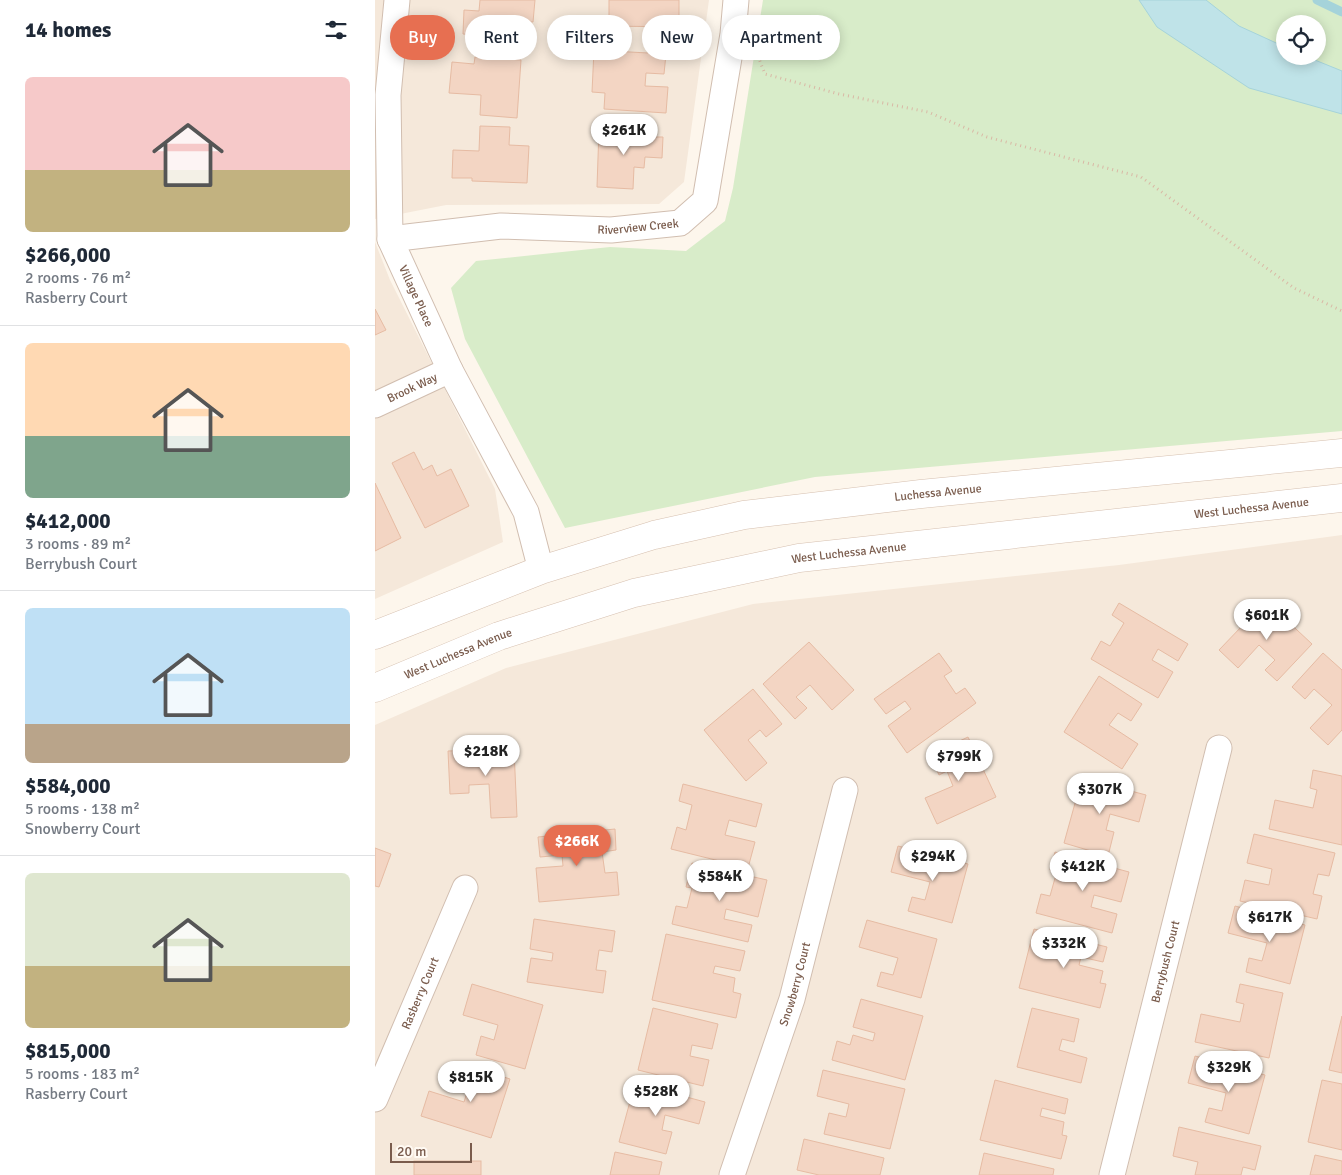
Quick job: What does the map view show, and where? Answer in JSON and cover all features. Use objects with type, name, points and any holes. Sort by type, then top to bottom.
[{"type":"street","name":"Village Place","points":[[397,0],[382,96],[390,239],[450,370],[526,512],[541,570]]},
{"type":"street","name":"Riverview Creek","points":[[390,239],[501,226],[611,230],[680,224],[705,201],[733,34],[736,0]]},
{"type":"street","name":"Brook Way","points":[[375,405],[450,370]]},
{"type":"street","name":"Luchessa Avenue","points":[[541,570],[654,535],[743,514],[921,494],[1342,453]]},
{"type":"street","name":"West Luchessa Avenue","points":[[375,688],[499,636],[634,593],[799,558],[1342,498]]},
{"type":"street","points":[[375,635],[541,570]]},
{"type":"street","name":"Berrybush Court","points":[[1112,1175],[1219,748]]},
{"type":"street","name":"Snowberry Court","points":[[732,1175],[791,999],[845,790]]},
{"type":"street","name":"Rasberry Court","points":[[375,1098],[465,888]]},
{"type":"path","points":[[759,60],[765,74],[839,94],[928,112],[987,136],[1141,177],[1294,288],[1342,311]]},
{"type":"shaded area","points":[[375,0],[709,0],[707,15],[642,15],[642,60],[701,60],[684,182],[659,204],[446,205],[375,219]]},
{"type":"shaded area","points":[[375,242],[390,280],[495,489],[503,542],[375,599]]},
{"type":"shaded area","points":[[1342,535],[1342,1175],[375,1175],[375,725],[506,668],[753,604],[1119,565]]},
{"type":"green space","points":[[763,0],[1342,0],[1342,431],[815,477],[565,528],[465,339],[451,288],[476,261],[610,247],[686,251],[725,221],[733,188],[753,60],[840,60],[840,15],[761,15]]},
{"type":"water","points":[[1139,0],[1206,0],[1239,26],[1276,43],[1276,65],[1326,65],[1342,71],[1342,114],[1249,88],[1157,27]]},
{"type":"building","points":[[480,0],[535,0],[534,15],[465,15],[465,34],[463,34],[464,10],[479,11]]},
{"type":"building","points":[[609,0],[679,0],[679,15],[642,15],[642,26],[632,26],[632,15],[609,15]]},
{"type":"building","points":[[632,52],[642,53],[642,60],[665,60],[664,74],[646,73],[645,86],[668,87],[666,113],[604,109],[605,93],[592,92],[594,60],[632,60]]},
{"type":"building","points":[[475,60],[521,60],[517,118],[480,115],[481,95],[449,93],[452,62],[474,64]]},
{"type":"building","points":[[480,126],[510,127],[509,145],[529,146],[527,183],[472,181],[472,178],[452,178],[453,150],[479,151]]},
{"type":"building","points":[[599,129],[643,131],[643,137],[663,137],[662,158],[645,157],[644,168],[634,167],[633,189],[597,187]]},
{"type":"building","points":[[375,309],[386,330],[375,335]]},
{"type":"building","points":[[414,452],[423,470],[432,465],[437,476],[451,469],[469,506],[425,528],[392,463]]},
{"type":"building","points":[[375,483],[401,538],[375,551]]},
{"type":"building","points":[[1266,601],[1312,644],[1277,681],[1265,670],[1275,660],[1259,645],[1238,668],[1219,650]]},
{"type":"building","points":[[1119,603],[1188,644],[1178,661],[1158,649],[1152,660],[1173,672],[1158,698],[1091,659],[1101,641],[1110,646],[1124,623],[1112,615]]},
{"type":"building","points":[[809,642],[854,690],[832,710],[810,685],[796,697],[807,708],[795,719],[763,684]]},
{"type":"building","points":[[939,653],[952,671],[944,676],[956,694],[965,688],[976,703],[907,753],[888,726],[911,709],[905,701],[886,714],[874,699]]},
{"type":"building","points":[[1323,653],[1342,670],[1342,730],[1328,745],[1310,728],[1332,705],[1314,689],[1305,699],[1292,687]]},
{"type":"building","points":[[1099,676],[1142,704],[1131,721],[1118,713],[1109,725],[1138,744],[1122,769],[1064,732]]},
{"type":"building","points":[[753,689],[782,724],[766,737],[760,730],[748,740],[767,763],[746,781],[704,730]]},
{"type":"building","points":[[968,737],[996,797],[937,824],[925,798],[953,786],[947,771],[939,775],[930,755]]},
{"type":"building","points":[[514,749],[517,817],[491,818],[489,784],[469,785],[469,793],[450,794],[448,751]]},
{"type":"building","points":[[1313,770],[1342,776],[1342,845],[1269,829],[1275,800],[1313,808],[1317,790],[1310,788]]},
{"type":"building","points":[[1082,778],[1146,795],[1139,822],[1110,814],[1106,830],[1114,832],[1108,856],[1064,843]]},
{"type":"building","points":[[683,784],[762,804],[756,827],[729,820],[725,835],[755,842],[748,868],[671,849],[677,827],[686,830],[692,805],[679,801]]},
{"type":"building","points":[[615,829],[616,850],[602,852],[605,873],[617,872],[619,895],[539,902],[536,868],[563,866],[562,855],[540,857],[538,837]]},
{"type":"building","points":[[1254,834],[1335,853],[1329,876],[1318,874],[1313,894],[1322,896],[1317,919],[1240,901],[1245,880],[1269,885],[1272,869],[1247,863]]},
{"type":"building","points":[[898,846],[968,864],[952,923],[908,911],[912,897],[925,900],[930,882],[891,872]]},
{"type":"building","points":[[375,848],[391,854],[379,887],[375,886]]},
{"type":"building","points":[[1055,852],[1129,872],[1121,902],[1094,895],[1091,907],[1117,914],[1112,933],[1036,913],[1041,894],[1050,896],[1057,871],[1050,870]]},
{"type":"building","points":[[692,863],[767,880],[758,917],[726,909],[724,919],[752,925],[748,942],[672,924],[676,906],[687,908],[692,888],[686,887]]},
{"type":"building","points":[[1235,906],[1305,925],[1290,984],[1246,972],[1249,958],[1262,961],[1267,943],[1228,933]]},
{"type":"building","points":[[534,919],[615,931],[612,952],[599,950],[596,970],[606,971],[603,993],[527,982],[531,958],[552,961],[553,953],[530,949]]},
{"type":"building","points":[[867,920],[937,939],[921,998],[877,986],[881,972],[893,975],[898,958],[859,947]]},
{"type":"building","points":[[1034,929],[1107,947],[1103,962],[1081,957],[1079,965],[1103,971],[1100,983],[1106,984],[1100,1008],[1019,988]]},
{"type":"building","points":[[666,934],[745,951],[740,971],[715,966],[713,973],[735,978],[733,992],[741,994],[736,1018],[652,1000]]},
{"type":"building","points":[[472,984],[543,1005],[525,1069],[476,1055],[481,1036],[494,1040],[498,1025],[463,1015]]},
{"type":"building","points":[[1240,984],[1283,993],[1269,1058],[1195,1042],[1201,1014],[1240,1022],[1244,1004],[1236,1002]]},
{"type":"building","points":[[861,999],[923,1016],[905,1080],[832,1060],[837,1041],[850,1045],[853,1035],[873,1041],[875,1033],[853,1027]]},
{"type":"building","points":[[653,1008],[718,1024],[712,1049],[692,1045],[690,1056],[709,1060],[703,1086],[638,1070]]},
{"type":"building","points":[[1032,1008],[1079,1019],[1074,1042],[1062,1039],[1059,1050],[1087,1058],[1081,1083],[1017,1067]]},
{"type":"building","points":[[1342,1016],[1342,1073],[1329,1070]]},
{"type":"building","points":[[1195,1056],[1265,1075],[1249,1134],[1205,1122],[1209,1108],[1222,1111],[1226,1093],[1188,1083]]},
{"type":"building","points":[[464,1064],[510,1079],[491,1138],[421,1116],[429,1091],[464,1102],[468,1089],[458,1086]]},
{"type":"building","points":[[823,1070],[905,1089],[890,1149],[824,1134],[829,1113],[846,1117],[849,1104],[817,1096]]},
{"type":"building","points":[[995,1080],[1068,1099],[1065,1114],[1042,1108],[1040,1116],[1064,1122],[1062,1135],[1067,1136],[1061,1159],[980,1140]]},
{"type":"building","points":[[1322,1080],[1342,1084],[1342,1150],[1308,1142]]},
{"type":"building","points":[[635,1083],[705,1102],[699,1124],[665,1115],[662,1130],[672,1132],[666,1154],[619,1142]]},
{"type":"building","points":[[1179,1127],[1261,1146],[1255,1170],[1243,1167],[1241,1175],[1195,1175],[1198,1162],[1173,1156]]},
{"type":"building","points":[[804,1139],[884,1158],[880,1175],[819,1175],[797,1170]]},
{"type":"building","points":[[615,1152],[662,1162],[659,1175],[610,1175]]},
{"type":"building","points":[[984,1153],[1054,1169],[1053,1175],[979,1175]]},
{"type":"building","points":[[1315,1155],[1342,1161],[1342,1175],[1310,1175]]},
{"type":"building","points":[[414,1161],[481,1161],[481,1175],[414,1175]]},
{"type":"waterway","points":[[1317,0],[1342,12]]}]
